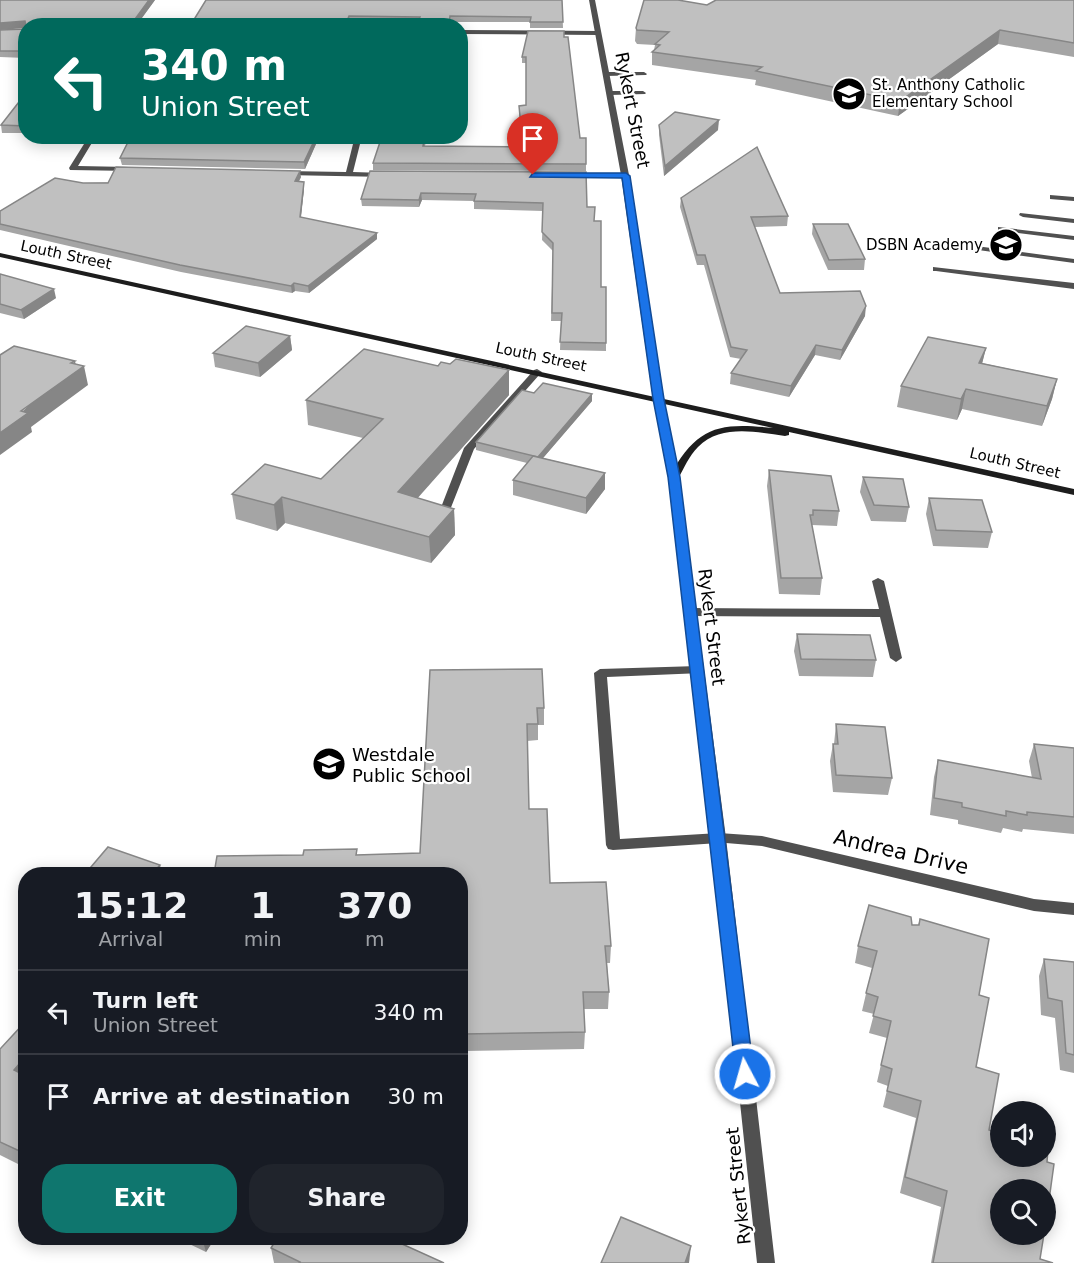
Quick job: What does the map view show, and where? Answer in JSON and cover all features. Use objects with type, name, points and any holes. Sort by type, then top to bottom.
[{"type":"main road","name":"Louth Street","points":[[0,255],[1074,492]]},
{"type":"main road","points":[[674,477],[690,448],[708,434],[718,430],[762,431],[850,441]]},
{"type":"street","name":"Rykert Street","points":[[592,0],[626,176],[658,399],[674,477],[719,838],[766,1263]]},
{"type":"street","points":[[468,32],[598,33]]},
{"type":"street","points":[[606,74],[644,74]]},
{"type":"street","points":[[610,93],[643,93]]},
{"type":"street","points":[[88,144],[73,168],[135,169]]},
{"type":"street","points":[[349,174],[357,144]]},
{"type":"street","points":[[278,173],[395,175]]},
{"type":"street","points":[[556,175],[626,176]]},
{"type":"street","points":[[1053,197],[1074,199]]},
{"type":"street","points":[[1023,215],[1074,221]]},
{"type":"street","points":[[1001,229],[1074,238]]},
{"type":"street","points":[[971,247],[1074,261]]},
{"type":"street","points":[[936,269],[1074,286]]},
{"type":"street","points":[[445,510],[469,448],[537,372]]},
{"type":"street","points":[[878,581],[896,658]]},
{"type":"street","points":[[691,612],[885,613]]},
{"type":"street","name":"Andrea Drive","points":[[698,670],[600,673],[613,845],[719,838],[762,841],[1034,904],[1074,909]]},
{"type":"building","points":[[0,0],[149,0],[136,18],[18,18],[18,22],[0,23]]},
{"type":"building","points":[[206,0],[562,0],[563,22],[530,22],[531,17],[450,16],[450,18],[349,16],[348,18],[195,18]]},
{"type":"building","points":[[644,0],[678,0],[707,5],[716,0],[1074,0],[1074,43],[1000,30],[900,101],[756,71],[762,67],[652,52],[660,45],[655,44],[669,32],[637,30]]},
{"type":"building","points":[[18,29],[18,51],[0,51],[0,30]]},
{"type":"building","points":[[528,31],[564,31],[564,37],[568,37],[580,138],[586,138],[586,164],[373,163],[379,144],[523,147],[519,106],[526,105],[526,57],[522,57]]},
{"type":"building","points":[[18,103],[18,126],[1,125]]},
{"type":"building","points":[[675,112],[719,120],[665,166],[659,125]]},
{"type":"building","points":[[127,144],[313,144],[304,162],[120,158]]},
{"type":"building","points":[[757,147],[788,216],[751,217],[780,293],[860,291],[866,306],[842,350],[816,345],[791,386],[731,373],[747,350],[731,347],[705,255],[697,255],[681,198]]},
{"type":"building","points":[[116,167],[300,171],[295,181],[304,182],[300,217],[377,233],[308,286],[294,283],[291,286],[180,265],[0,224],[0,211],[55,178],[83,183],[108,183]]},
{"type":"building","points":[[370,171],[586,172],[587,207],[595,207],[594,221],[601,221],[601,287],[606,287],[606,343],[560,342],[562,313],[552,313],[553,243],[542,232],[543,203],[474,201],[476,194],[421,193],[419,200],[361,199]]},
{"type":"building","points":[[813,224],[848,224],[865,259],[829,260]]},
{"type":"building","points":[[0,274],[54,289],[21,310],[0,304]]},
{"type":"building","points":[[246,326],[290,336],[258,363],[213,353]]},
{"type":"building","points":[[928,337],[986,348],[979,363],[1057,379],[1047,406],[966,389],[961,399],[901,386]]},
{"type":"building","points":[[14,346],[75,361],[71,363],[84,366],[21,411],[28,413],[0,433],[0,355]]},
{"type":"building","points":[[364,349],[438,366],[441,362],[450,364],[456,359],[509,370],[398,492],[454,509],[429,537],[282,497],[274,505],[232,494],[265,464],[321,479],[383,419],[306,400]]},
{"type":"building","points":[[543,383],[592,394],[538,457],[476,442],[522,390],[534,393]]},
{"type":"building","points":[[533,456],[605,473],[586,498],[513,480]]},
{"type":"building","points":[[769,470],[831,476],[839,511],[813,510],[813,515],[810,515],[822,578],[781,578]]},
{"type":"building","points":[[863,477],[903,479],[909,507],[874,505]]},
{"type":"building","points":[[929,498],[982,500],[992,532],[936,530]]},
{"type":"building","points":[[797,634],[870,635],[876,660],[801,659]]},
{"type":"building","points":[[542,669],[544,708],[537,708],[538,724],[527,724],[529,809],[547,809],[550,883],[606,882],[611,946],[605,946],[609,992],[583,992],[585,1032],[468,1034],[468,867],[215,867],[217,856],[303,855],[304,850],[357,849],[356,855],[420,853],[430,670]]},
{"type":"building","points":[[836,724],[885,727],[892,778],[836,775],[833,744],[838,744]]},
{"type":"building","points":[[1034,744],[1074,748],[1074,817],[1027,812],[1027,815],[1006,811],[1006,816],[962,807],[962,803],[934,798],[938,760],[1041,779]]},
{"type":"building","points":[[108,847],[160,865],[158,867],[91,867]]},
{"type":"building","points":[[869,905],[911,917],[912,925],[919,925],[920,919],[989,939],[979,995],[989,998],[976,1067],[999,1074],[994,1101],[990,1101],[990,1167],[1054,1167],[1052,1179],[990,1179],[990,1245],[1042,1245],[1040,1259],[1053,1263],[933,1263],[947,1191],[905,1177],[921,1101],[887,1091],[892,1069],[881,1065],[891,1021],[873,1016],[878,997],[866,993],[877,951],[858,946]]},
{"type":"building","points":[[1044,959],[1074,962],[1074,1055],[1066,1053],[1062,1001],[1048,998]]},
{"type":"building","points":[[18,1030],[18,1065],[14,1070],[18,1072],[18,1150],[0,1142],[0,1049]]},
{"type":"building","points":[[621,1217],[691,1246],[685,1263],[601,1263]]},
{"type":"building","points":[[273,1245],[404,1245],[444,1263],[299,1263],[271,1248]]},
{"type":"place","name":"St. Anthony Catholic Elementary School","points":[[849,94]]},
{"type":"place","name":"DSBN Academy","points":[[1006,245]]},
{"type":"place","name":"Westdale Public School","points":[[329,764]]},
{"type":"route","points":[[533,175],[626,176],[658,399],[674,477],[719,838],[745,1074]]}]
